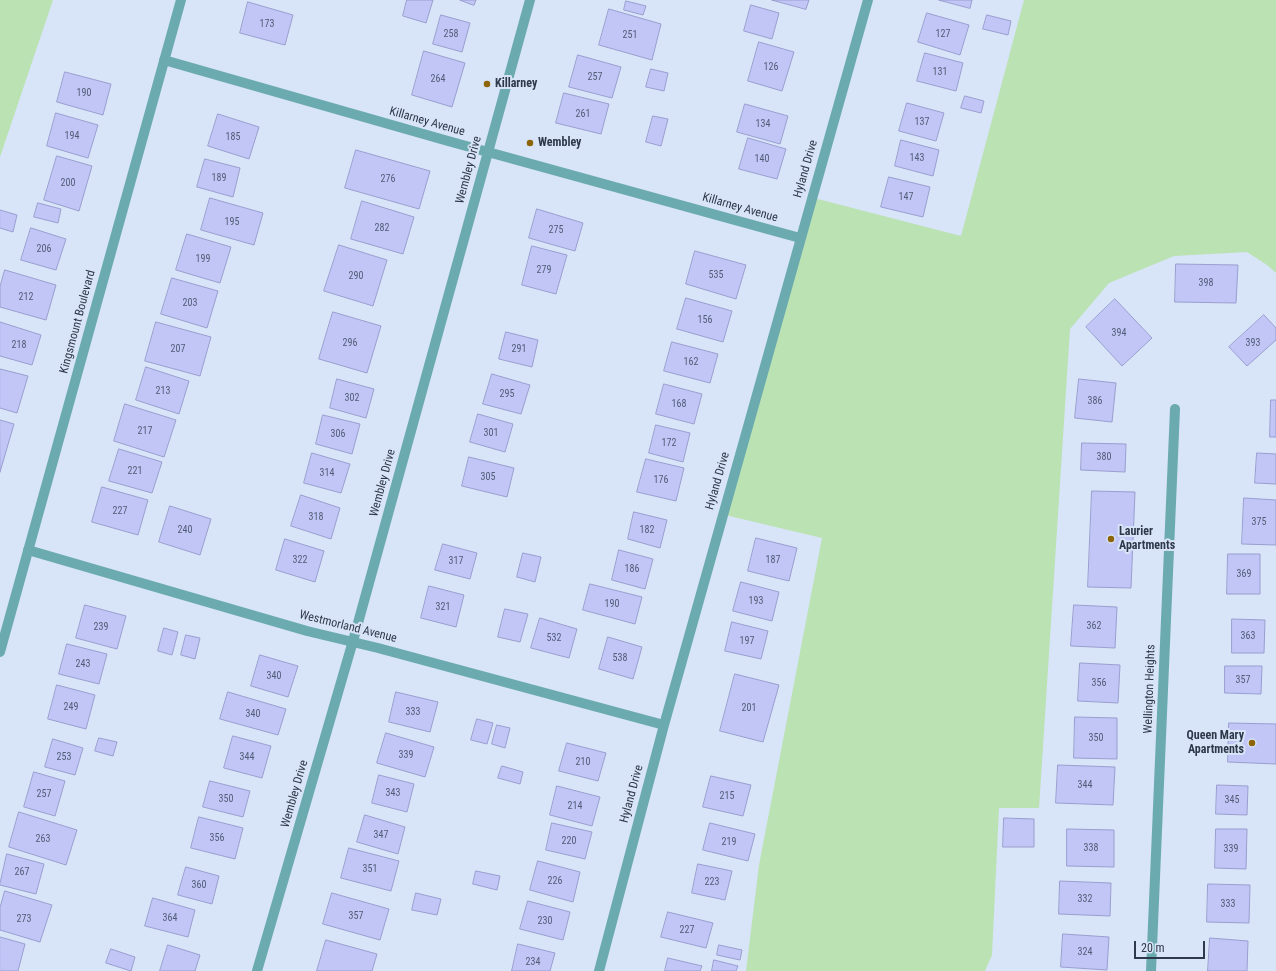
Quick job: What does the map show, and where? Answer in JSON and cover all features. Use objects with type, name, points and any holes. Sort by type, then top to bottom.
[{"type":"street","name":"Kingsmount Boulevard","points":[[0,652],[181,0]]},
{"type":"street","name":"Wembley Drive","points":[[257,971],[353,641],[530,0]]},
{"type":"street","name":"Hyland Drive","points":[[599,971],[664,725],[868,0]]},
{"type":"street","name":"Killarney Avenue","points":[[164,60],[488,152],[800,238]]},
{"type":"street","name":"Wellington Heights","points":[[1150,971],[1175,409]]},
{"type":"street","name":"Westmorland Avenue","points":[[28,550],[307,631],[353,641],[664,725]]},
{"type":"green space","points":[[0,0],[53,0],[0,157]]},
{"type":"green space","points":[[1024,0],[1276,0],[1276,273],[1267,265],[1247,252],[1174,256],[1109,283],[1070,329],[1039,808],[999,808],[992,955],[985,971],[746,971],[759,865],[822,538],[721,514],[810,197],[961,236]]},
{"type":"building","points":[[407,0],[433,0],[426,23],[403,16]]},
{"type":"building","points":[[460,0],[476,0],[474,5]]},
{"type":"building","points":[[772,0],[809,0],[806,9]]},
{"type":"building","points":[[939,0],[972,0],[970,8]]},
{"type":"building","points":[[626,1],[646,6],[643,15],[624,10]]},
{"type":"building","points":[[248,2],[293,15],[285,45],[240,33]]},
{"type":"building","points":[[751,5],[779,13],[772,39],[744,31]]},
{"type":"building","points":[[609,9],[661,24],[652,60],[599,45]]},
{"type":"building","points":[[927,13],[969,25],[960,55],[918,42]]},
{"type":"building","points":[[441,15],[470,23],[462,52],[433,44]]},
{"type":"building","points":[[987,15],[1011,21],[1008,35],[983,29]]},
{"type":"building","points":[[759,42],[794,52],[782,91],[748,81]]},
{"type":"building","points":[[424,51],[465,63],[452,107],[412,95]]},
{"type":"building","points":[[925,53],[963,63],[956,91],[917,81]]},
{"type":"building","points":[[578,55],[621,67],[612,98],[569,87]]},
{"type":"building","points":[[651,69],[668,73],[664,91],[646,87]]},
{"type":"building","points":[[65,72],[111,84],[103,115],[57,102]]},
{"type":"building","points":[[564,93],[609,104],[601,134],[556,123]]},
{"type":"building","points":[[965,96],[984,101],[981,113],[961,108]]},
{"type":"building","points":[[907,103],[944,113],[936,141],[899,131]]},
{"type":"building","points":[[745,104],[788,116],[780,144],[737,132]]},
{"type":"building","points":[[56,113],[98,125],[88,158],[47,146]]},
{"type":"building","points":[[218,114],[259,127],[249,159],[208,146]]},
{"type":"building","points":[[653,116],[668,119],[661,146],[646,142]]},
{"type":"building","points":[[748,138],[786,149],[777,179],[739,169]]},
{"type":"building","points":[[901,140],[939,150],[933,176],[895,166]]},
{"type":"building","points":[[356,150],[430,171],[419,209],[345,188]]},
{"type":"building","points":[[57,156],[92,166],[79,211],[44,200]]},
{"type":"building","points":[[205,159],[240,168],[233,197],[197,187]]},
{"type":"building","points":[[889,177],[930,187],[923,217],[881,207]]},
{"type":"building","points":[[210,198],[263,213],[254,245],[201,230]]},
{"type":"building","points":[[362,201],[414,217],[403,254],[351,239]]},
{"type":"building","points":[[38,203],[61,209],[58,223],[34,217]]},
{"type":"building","points":[[537,209],[583,223],[575,251],[529,238]]},
{"type":"building","points":[[0,210],[17,215],[13,232],[0,228]]},
{"type":"building","points":[[31,228],[66,239],[56,270],[21,260]]},
{"type":"building","points":[[187,234],[231,247],[220,283],[176,270]]},
{"type":"building","points":[[339,245],[387,260],[373,306],[324,291]]},
{"type":"building","points":[[532,246],[567,255],[556,294],[522,285]]},
{"type":"building","points":[[695,251],[746,265],[736,299],[686,284]]},
{"type":"building","points":[[1176,264],[1238,265],[1236,303],[1175,302]]},
{"type":"building","points":[[5,270],[56,285],[46,320],[0,307],[0,287]]},
{"type":"building","points":[[172,278],[218,291],[207,328],[161,314]]},
{"type":"building","points":[[686,298],[732,311],[723,342],[677,329]]},
{"type":"building","points":[[1115,299],[1152,338],[1122,366],[1086,327]]},
{"type":"building","points":[[333,312],[381,326],[367,373],[319,359]]},
{"type":"building","points":[[1264,315],[1276,328],[1276,340],[1247,366],[1229,347]]},
{"type":"building","points":[[0,322],[41,335],[32,365],[0,356]]},
{"type":"building","points":[[156,322],[211,337],[200,376],[145,361]]},
{"type":"building","points":[[506,332],[538,340],[532,367],[499,359]]},
{"type":"building","points":[[672,342],[718,354],[710,383],[664,371]]},
{"type":"building","points":[[146,367],[189,381],[179,414],[136,400]]},
{"type":"building","points":[[0,369],[28,376],[17,413],[0,408]]},
{"type":"building","points":[[492,374],[530,385],[521,414],[483,404]]},
{"type":"building","points":[[337,379],[374,389],[366,418],[330,408]]},
{"type":"building","points":[[1079,379],[1116,383],[1112,422],[1075,418]]},
{"type":"building","points":[[664,384],[702,394],[694,424],[656,414]]},
{"type":"building","points":[[1271,400],[1276,400],[1276,437],[1270,437]]},
{"type":"building","points":[[125,404],[176,420],[164,457],[114,441]]},
{"type":"building","points":[[478,414],[513,424],[505,452],[470,442]]},
{"type":"building","points":[[323,415],[360,424],[352,454],[316,444]]},
{"type":"building","points":[[0,420],[14,424],[0,472]]},
{"type":"building","points":[[656,425],[690,433],[683,462],[649,453]]},
{"type":"building","points":[[1082,443],[1126,444],[1125,472],[1081,470]]},
{"type":"building","points":[[119,449],[162,462],[152,493],[109,481]]},
{"type":"building","points":[[312,453],[350,464],[341,493],[304,483]]},
{"type":"building","points":[[1257,453],[1276,454],[1276,484],[1255,483]]},
{"type":"building","points":[[469,457],[514,468],[507,497],[462,486]]},
{"type":"building","points":[[646,459],[684,468],[676,501],[637,492]]},
{"type":"building","points":[[102,487],[148,500],[138,535],[92,522]]},
{"type":"building","name":"Laurier Apartments","points":[[1092,491],[1135,492],[1131,588],[1088,587]]},
{"type":"building","points":[[301,495],[340,508],[331,539],[291,526]]},
{"type":"building","points":[[1244,498],[1276,500],[1276,545],[1242,544]]},
{"type":"building","points":[[170,506],[211,519],[200,555],[159,542]]},
{"type":"building","points":[[634,512],[667,520],[660,548],[628,539]]},
{"type":"building","points":[[756,538],[797,548],[789,581],[748,571]]},
{"type":"building","points":[[285,539],[324,551],[315,582],[276,570]]},
{"type":"building","points":[[443,544],[477,553],[470,579],[435,570]]},
{"type":"building","points":[[619,550],[653,559],[645,589],[612,580]]},
{"type":"building","points":[[523,553],[541,557],[535,582],[517,577]]},
{"type":"building","points":[[1228,554],[1260,554],[1260,594],[1227,594]]},
{"type":"building","points":[[741,582],[779,592],[772,621],[733,611]]},
{"type":"building","points":[[590,584],[642,597],[635,624],[583,610]]},
{"type":"building","points":[[429,586],[464,595],[456,627],[421,618]]},
{"type":"building","points":[[85,605],[126,616],[117,649],[76,638]]},
{"type":"building","points":[[1074,605],[1117,607],[1115,648],[1071,646]]},
{"type":"building","points":[[505,609],[528,614],[520,642],[498,637]]},
{"type":"building","points":[[540,618],[577,629],[569,658],[531,648]]},
{"type":"building","points":[[1232,619],[1265,620],[1264,653],[1232,653]]},
{"type":"building","points":[[732,622],[768,631],[761,659],[725,651]]},
{"type":"building","points":[[164,628],[178,632],[172,655],[158,651]]},
{"type":"building","points":[[186,635],[200,638],[195,659],[181,655]]},
{"type":"building","points":[[608,637],[642,647],[633,679],[599,669]]},
{"type":"building","points":[[67,644],[107,654],[99,684],[59,674]]},
{"type":"building","points":[[260,655],[298,666],[288,697],[251,686]]},
{"type":"building","points":[[1080,663],[1120,665],[1118,703],[1078,701]]},
{"type":"building","points":[[1225,666],[1262,666],[1261,694],[1225,693]]},
{"type":"building","points":[[735,674],[779,685],[763,742],[720,731]]},
{"type":"building","points":[[57,685],[95,695],[86,729],[48,719]]},
{"type":"building","points":[[228,692],[286,709],[278,735],[220,719]]},
{"type":"building","points":[[396,692],[438,702],[430,732],[389,722]]},
{"type":"building","points":[[1075,717],[1117,718],[1117,759],[1074,758]]},
{"type":"building","points":[[477,719],[493,723],[487,744],[471,740]]},
{"type":"building","name":"Queen Mary Apartments","points":[[1229,723],[1276,724],[1276,764],[1228,762]]},
{"type":"building","points":[[497,725],[510,728],[505,748],[492,744]]},
{"type":"building","points":[[386,733],[434,747],[425,777],[377,763]]},
{"type":"building","points":[[233,736],[271,746],[262,778],[224,768]]},
{"type":"building","points":[[99,738],[117,742],[113,756],[95,751]]},
{"type":"building","points":[[53,739],[83,748],[75,775],[45,767]]},
{"type":"building","points":[[567,743],[606,753],[598,781],[559,771]]},
{"type":"building","points":[[1058,765],[1115,767],[1113,805],[1056,803]]},
{"type":"building","points":[[502,766],[523,772],[520,784],[498,778]]},
{"type":"building","points":[[34,772],[65,781],[55,816],[24,807]]},
{"type":"building","points":[[379,775],[414,784],[407,812],[372,803]]},
{"type":"building","points":[[711,776],[751,785],[743,816],[703,807]]},
{"type":"building","points":[[210,781],[250,791],[243,817],[203,807]]},
{"type":"building","points":[[1217,785],[1248,786],[1247,815],[1216,814]]},
{"type":"building","points":[[557,786],[600,797],[592,826],[550,815]]},
{"type":"building","points":[[19,812],[77,830],[66,865],[9,847]]},
{"type":"building","points":[[365,815],[405,827],[398,854],[357,842]]},
{"type":"building","points":[[199,817],[243,828],[235,859],[191,848]]},
{"type":"building","points":[[1004,818],[1034,819],[1034,847],[1003,847]]},
{"type":"building","points":[[552,823],[592,832],[585,859],[546,850]]},
{"type":"building","points":[[710,823],[755,834],[748,861],[703,850]]},
{"type":"building","points":[[1067,829],[1114,830],[1114,867],[1067,866]]},
{"type":"building","points":[[1216,829],[1247,829],[1246,869],[1215,868]]},
{"type":"building","points":[[349,848],[399,861],[391,891],[341,878]]},
{"type":"building","points":[[7,854],[44,864],[36,894],[0,885]]},
{"type":"building","points":[[538,861],[580,872],[573,902],[530,890]]},
{"type":"building","points":[[698,864],[732,871],[725,900],[692,893]]},
{"type":"building","points":[[186,867],[219,876],[212,904],[178,895]]},
{"type":"building","points":[[476,871],[500,876],[497,890],[473,884]]},
{"type":"building","points":[[1060,881],[1111,883],[1110,916],[1059,914]]},
{"type":"building","points":[[1208,884],[1250,885],[1249,923],[1207,922]]},
{"type":"building","points":[[5,891],[52,905],[40,942],[0,930],[0,908]]},
{"type":"building","points":[[332,893],[389,909],[380,940],[323,924]]},
{"type":"building","points":[[416,893],[441,899],[437,915],[412,910]]},
{"type":"building","points":[[153,898],[195,910],[188,937],[145,926]]},
{"type":"building","points":[[528,901],[570,912],[563,940],[520,929]]},
{"type":"building","points":[[668,912],[713,923],[706,948],[661,937]]},
{"type":"building","points":[[1063,934],[1109,937],[1107,970],[1061,967]]},
{"type":"building","points":[[0,937],[25,944],[18,971],[0,971]]},
{"type":"building","points":[[1210,938],[1248,941],[1247,971],[1208,971]]},
{"type":"building","points":[[326,940],[377,954],[372,971],[317,971]]},
{"type":"building","points":[[518,944],[555,953],[550,971],[512,971]]},
{"type":"building","points":[[168,945],[200,955],[195,971],[160,971]]},
{"type":"building","points":[[719,945],[742,950],[740,960],[717,955]]},
{"type":"building","points":[[111,949],[135,957],[131,971],[106,963]]},
{"type":"building","points":[[668,958],[702,966],[700,971],[665,971]]},
{"type":"building","points":[[714,960],[738,966],[736,971],[712,971]]},
{"type":"place","name":"Killarney","points":[[487,84]]},
{"type":"place","name":"Wembley","points":[[530,143]]},
{"type":"place","name":"Laurier Apartments","points":[[1111,539]]},
{"type":"place","name":"Queen Mary Apartments","points":[[1252,743]]}]
